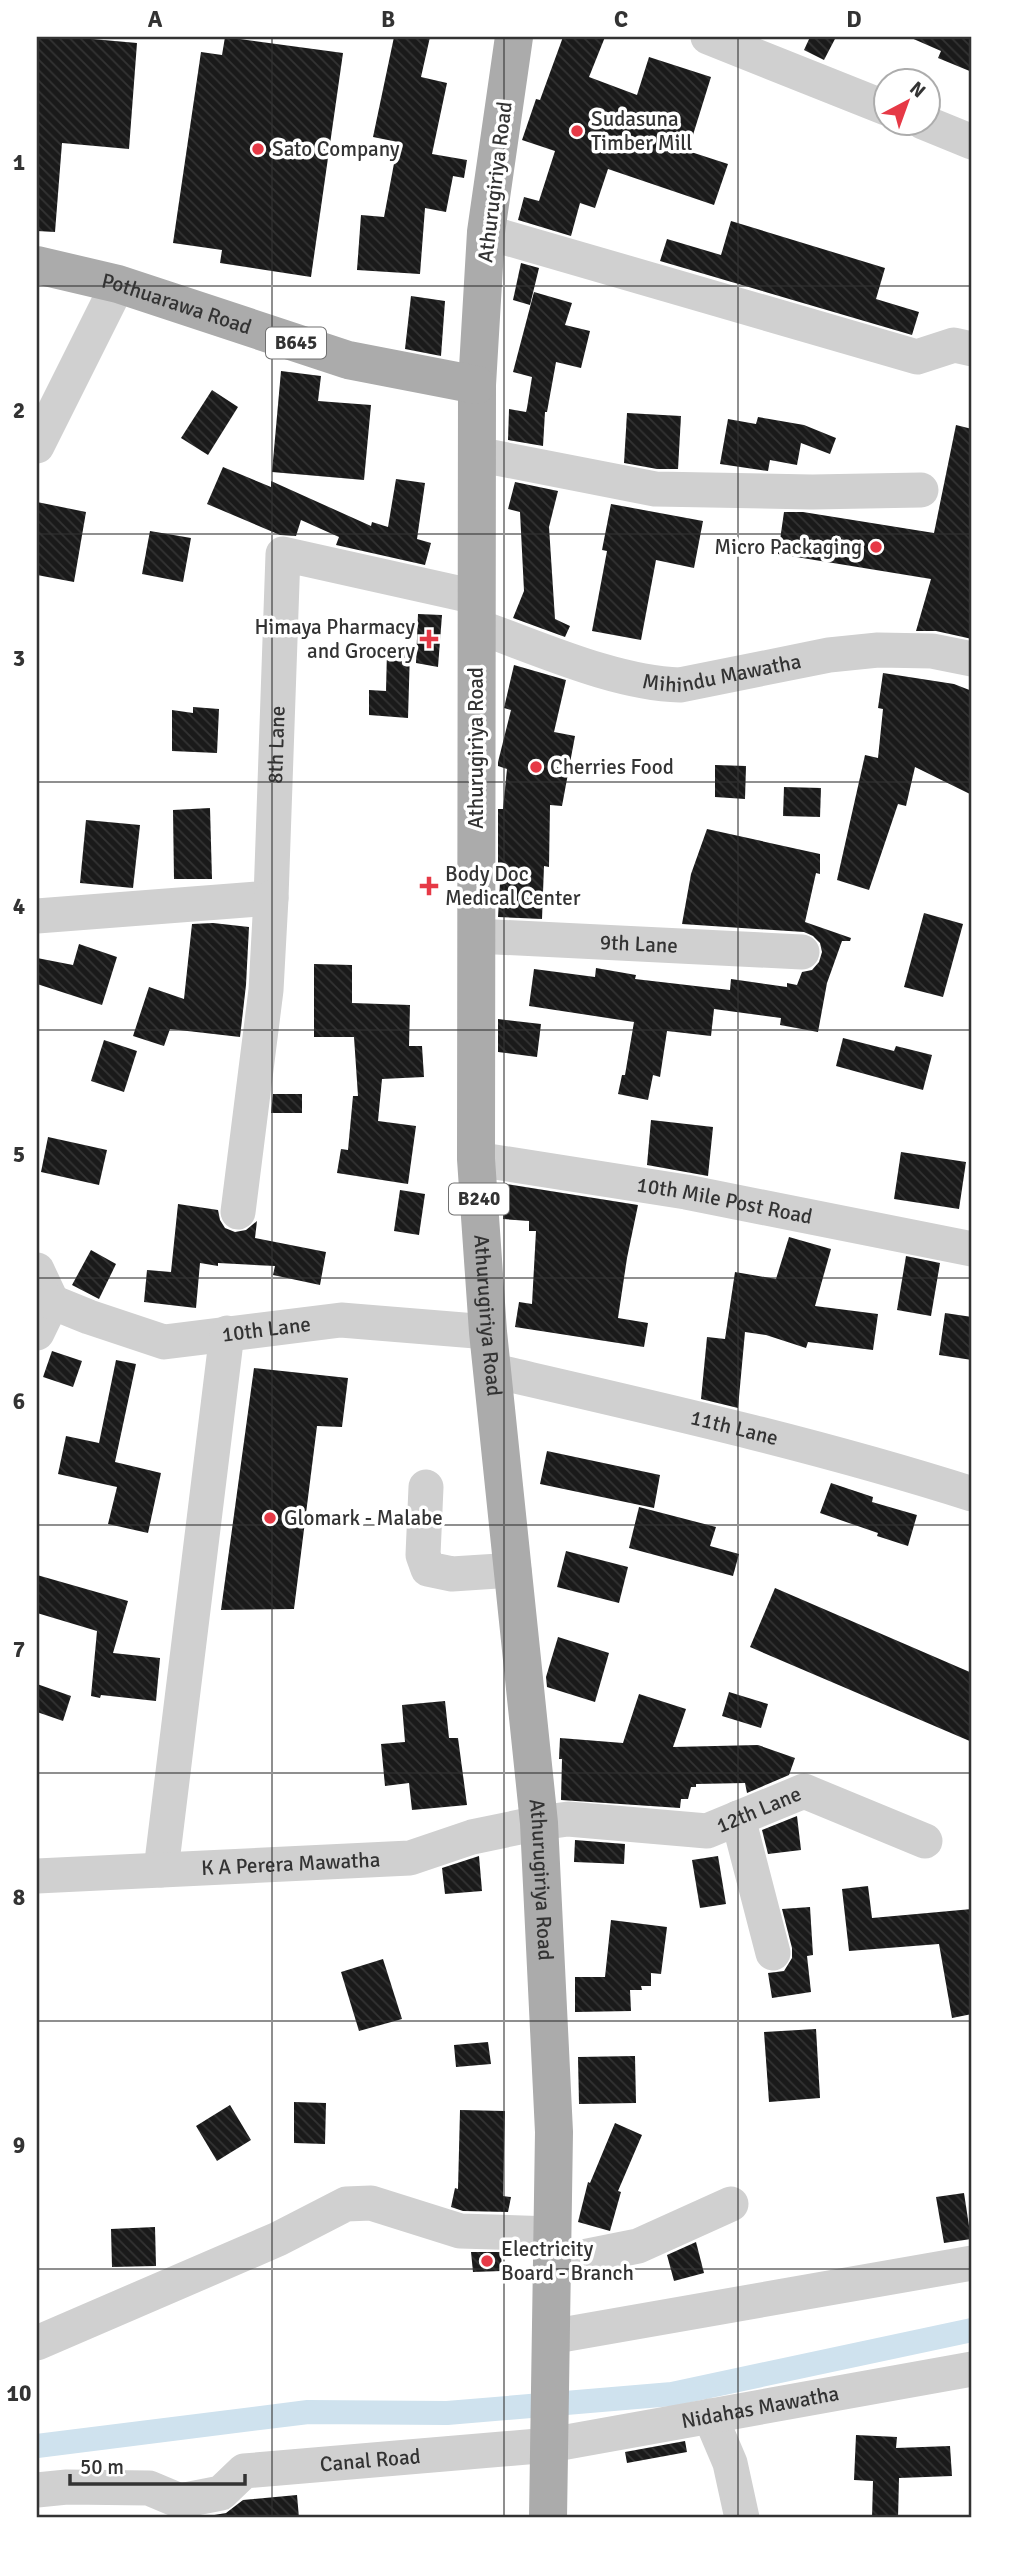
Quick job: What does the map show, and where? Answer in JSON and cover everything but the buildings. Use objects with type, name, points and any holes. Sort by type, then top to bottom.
[{"type":"main road","name":"Athurugiriya Road","points":[[514,37],[486,232],[477,385],[476,1159],[488,1332],[539,1823],[554,2132],[550,2435]]},
{"type":"main road","name":"Pothuarawa Road","points":[[37,265],[118,284],[348,360],[477,385]]},
{"type":"main road","name":"B240","points":[[548,2518],[550,2435]]},
{"type":"street","points":[[708,37],[872,102]]},
{"type":"street","points":[[942,130],[972,142]]},
{"type":"street","points":[[486,232],[917,357],[954,345],[972,349]]},
{"type":"street","points":[[37,446],[118,284]]},
{"type":"street","points":[[476,454],[655,489],[812,492],[921,490]]},
{"type":"street","name":"8th Lane","points":[[271,898],[283,554],[476,611]]},
{"type":"street","name":"Mihindu Mawatha","points":[[476,611],[631,680],[660,685],[680,685],[829,655],[878,650],[932,651],[972,659]]},
{"type":"street","points":[[37,916],[271,898],[266,990],[238,1212]]},
{"type":"street","name":"9th Lane","points":[[476,936],[802,952]]},
{"type":"street","name":"10th Mile Post Road","points":[[476,1159],[686,1192],[972,1249]]},
{"type":"street","points":[[37,1270],[52,1302],[37,1333]]},
{"type":"street","name":"10th Lane","points":[[52,1302],[164,1342],[341,1320],[488,1332]]},
{"type":"street","points":[[161,1870],[227,1333]]},
{"type":"street","name":"11th Lane","points":[[494,1371],[720,1423],[972,1494]]},
{"type":"street","points":[[426,1487],[423,1556],[428,1569],[452,1574],[514,1570]]},
{"type":"street","name":"12th Lane","points":[[539,1823],[568,1819],[707,1831],[804,1791],[925,1841]]},
{"type":"street","points":[[738,1818],[773,1953]]},
{"type":"street","name":"K A Perera Mawatha","points":[[37,1876],[410,1858],[471,1838],[539,1823]]},
{"type":"street","points":[[37,2343],[278,2239],[346,2204],[371,2203],[460,2231],[553,2249],[638,2246],[731,2204]]},
{"type":"street","points":[[551,2348],[972,2263]]},
{"type":"street","name":"Nidahas Mawatha","points":[[550,2435],[710,2416],[972,2369]]},
{"type":"street","points":[[710,2416],[730,2463],[743,2518]]},
{"type":"street","name":"Canal Road","points":[[37,2490],[67,2487],[149,2488],[180,2501],[221,2493],[244,2472],[550,2435]]},
{"type":"waterway","points":[[37,2446],[308,2412],[447,2413],[672,2394],[972,2330]]},
{"type":"place","name":"Sudasuna Timber Mill","points":[[577,131]]},
{"type":"place","name":"Sato Company","points":[[258,149]]},
{"type":"place","name":"Micro Packaging","points":[[876,547]]},
{"type":"place","name":"Himaya Pharmacy and Grocery","points":[[429,639]]},
{"type":"place","name":"Cherries Food","points":[[536,767]]},
{"type":"place","name":"Body Doc Medical Center","points":[[429,886]]},
{"type":"place","name":"Glomark - Malabe","points":[[270,1518]]},
{"type":"place","name":"Electricity Board - Branch","points":[[487,2261]]}]
